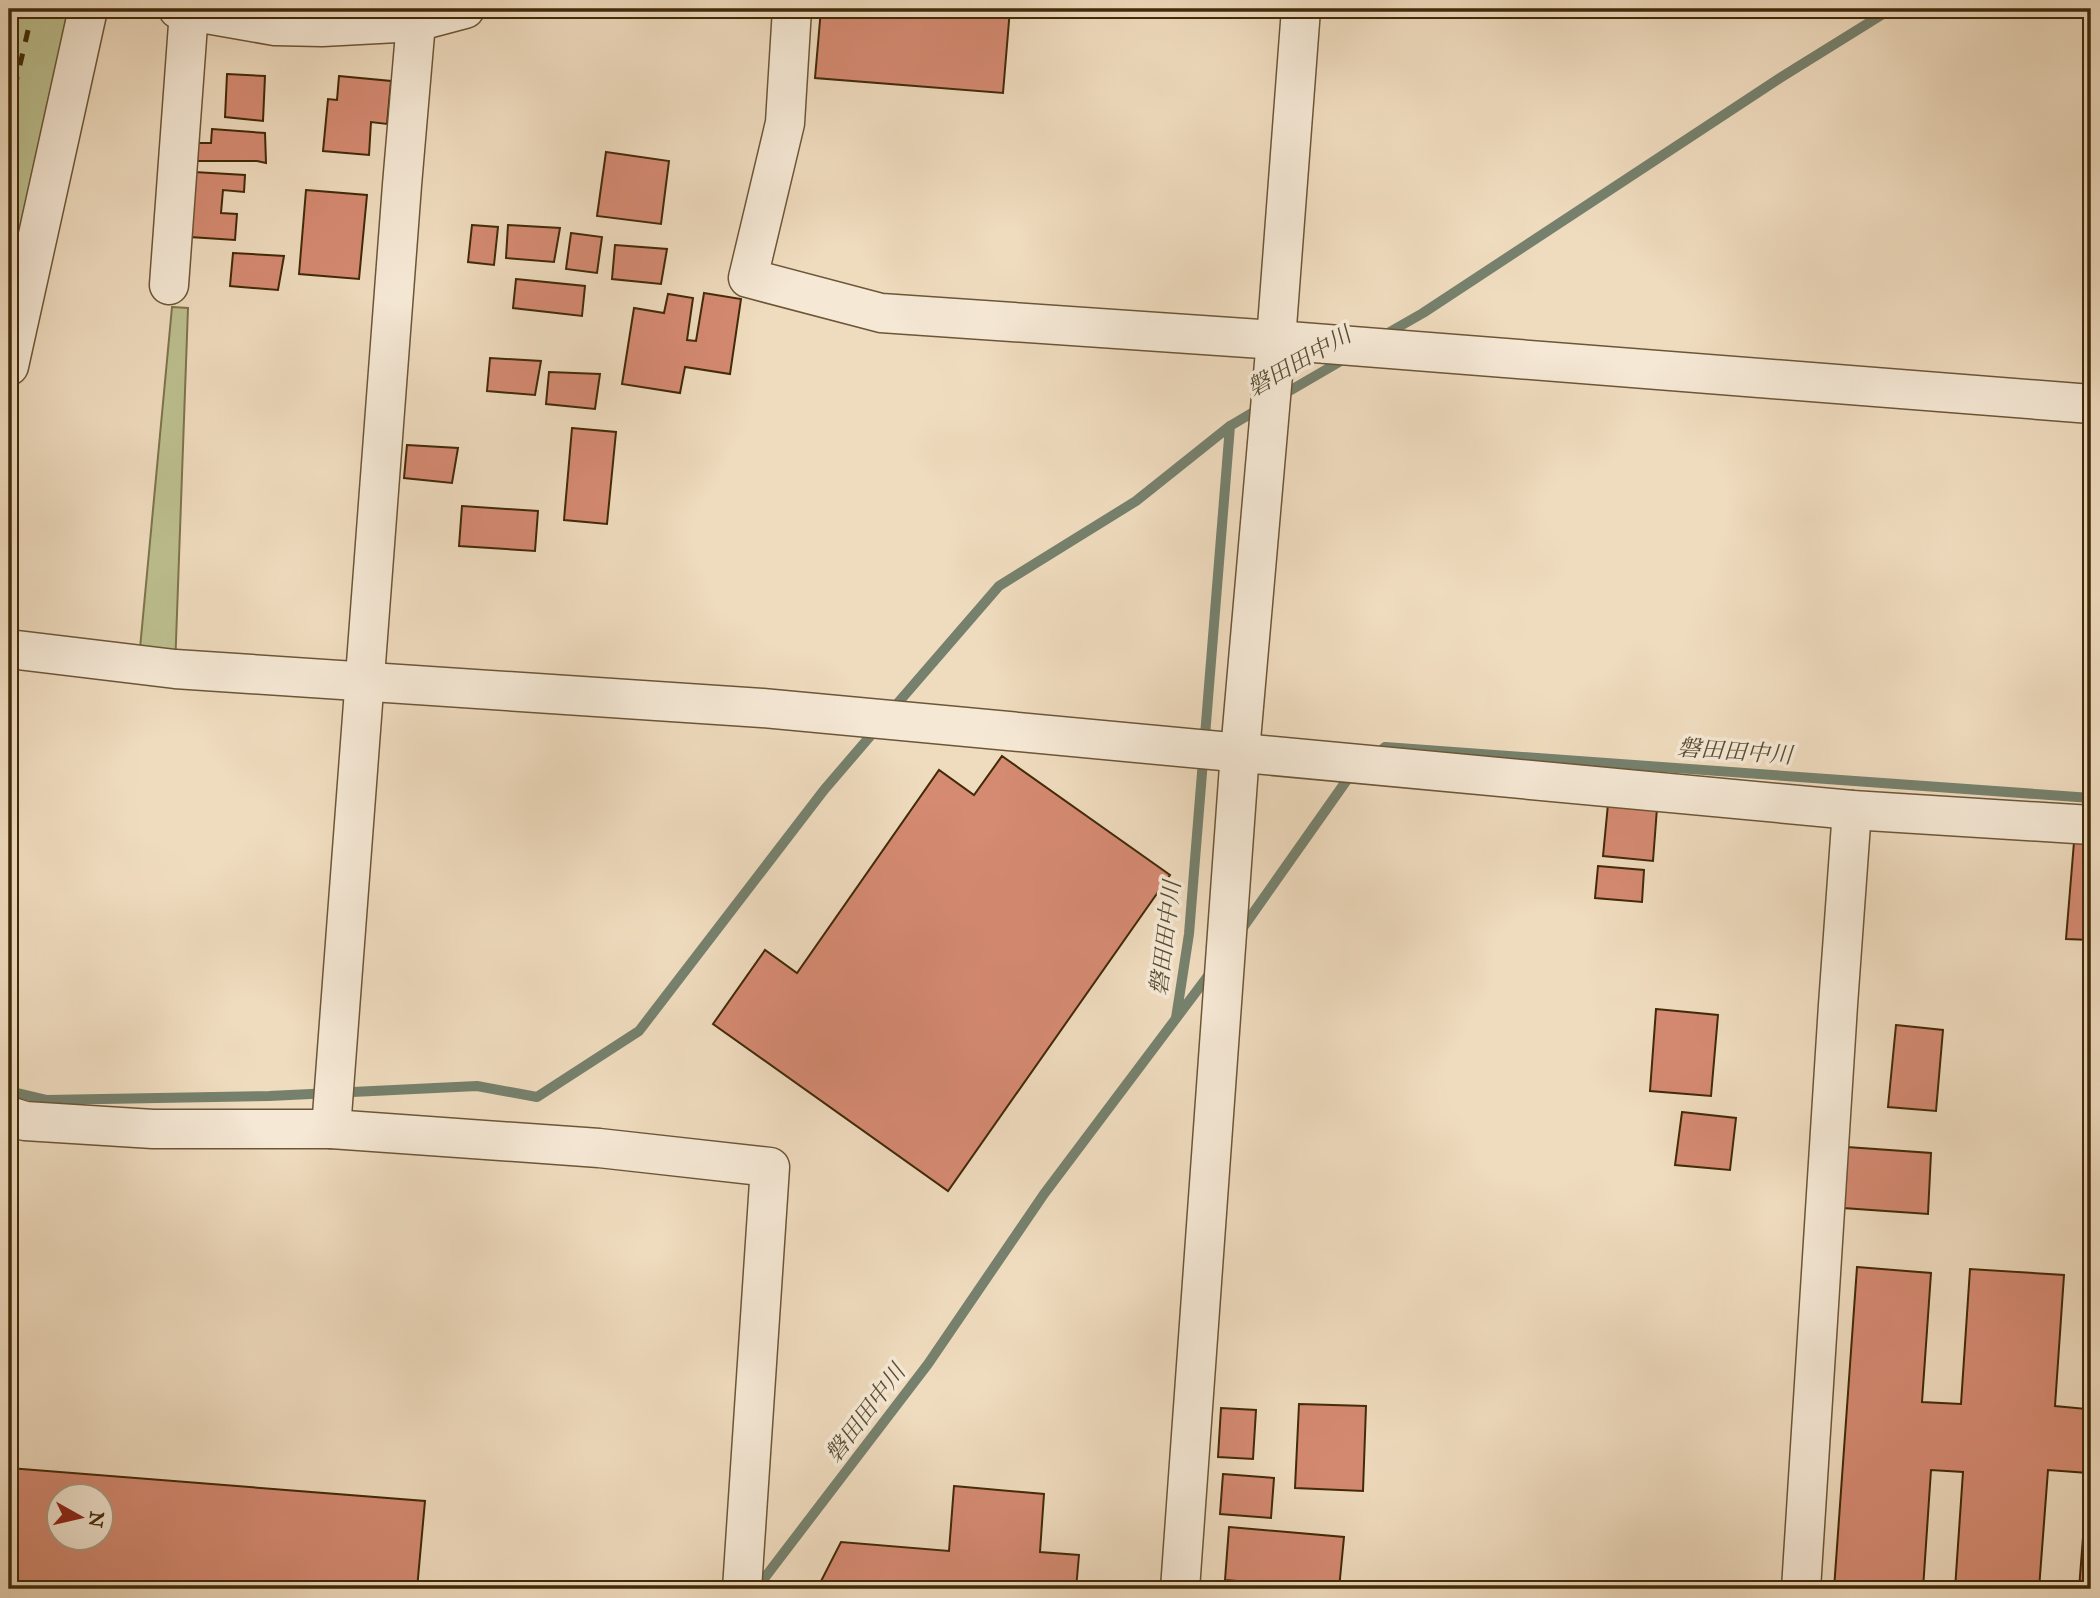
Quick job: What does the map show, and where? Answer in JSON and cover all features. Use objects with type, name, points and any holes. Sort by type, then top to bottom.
[{"type":"street","points":[[9,366],[89,9]]},
{"type":"street","points":[[169,285],[184,10],[275,26],[322,27],[416,22],[466,9]]},
{"type":"street","points":[[792,9],[785,123],[748,278],[881,313],[1276,340],[2091,404]]},
{"type":"street","points":[[1180,1589],[1240,752],[1276,340],[1301,9]]},
{"type":"street","points":[[331,1129],[416,22]]},
{"type":"street","points":[[9,649],[175,669],[762,708],[1852,810],[2091,825]]},
{"type":"street","points":[[1801,1589],[1852,810]]},
{"type":"street","points":[[9,1116],[25,1121],[153,1129],[331,1129],[598,1148],[770,1167],[742,1589]]},
{"type":"green space","points":[[9,9],[89,9],[9,348]]},
{"type":"green space","points":[[172,307],[188,308],[175,669],[139,659]]},
{"type":"building","points":[[821,9],[1010,9],[1003,93],[815,78]]},
{"type":"building","points":[[227,74],[265,76],[263,121],[225,117]]},
{"type":"building","points":[[339,76],[391,81],[387,124],[371,122],[369,155],[323,151],[328,99],[337,100]]},
{"type":"building","points":[[212,129],[265,133],[266,163],[192,161],[190,143],[211,143]]},
{"type":"building","points":[[606,152],[669,161],[661,224],[597,216]]},
{"type":"building","points":[[194,172],[245,175],[244,192],[223,190],[221,213],[237,214],[235,240],[190,237]]},
{"type":"building","points":[[306,190],[367,195],[359,279],[299,274]]},
{"type":"building","points":[[472,225],[498,227],[494,265],[468,262]]},
{"type":"building","points":[[508,225],[560,228],[554,262],[506,258]]},
{"type":"building","points":[[571,233],[602,237],[597,273],[566,269]]},
{"type":"building","points":[[615,245],[667,249],[661,284],[612,279]]},
{"type":"building","points":[[233,253],[284,256],[278,290],[230,286]]},
{"type":"building","points":[[516,279],[585,286],[582,316],[513,308]]},
{"type":"building","points":[[704,293],[741,299],[730,374],[685,367],[680,393],[622,384],[634,308],[664,313],[668,294],[693,298],[687,340],[696,341]]},
{"type":"building","points":[[490,358],[541,361],[535,395],[487,391]]},
{"type":"building","points":[[549,372],[600,374],[595,409],[546,404]]},
{"type":"building","points":[[572,428],[616,432],[607,524],[564,520]]},
{"type":"building","points":[[407,445],[458,448],[452,483],[404,478]]},
{"type":"building","points":[[462,506],[538,511],[535,551],[459,546]]},
{"type":"building","points":[[1002,756],[1170,875],[948,1191],[713,1024],[765,950],[797,973],[939,770],[974,795]]},
{"type":"building","points":[[1608,804],[1657,808],[1653,861],[1603,856]]},
{"type":"building","points":[[2074,842],[2091,844],[2091,940],[2066,939]]},
{"type":"building","points":[[1598,866],[1644,870],[1642,902],[1595,898]]},
{"type":"building","points":[[1656,1009],[1718,1015],[1711,1096],[1650,1091]]},
{"type":"building","points":[[1896,1025],[1943,1030],[1936,1111],[1888,1107]]},
{"type":"building","points":[[1682,1112],[1736,1118],[1730,1170],[1675,1165]]},
{"type":"building","points":[[1847,1147],[1931,1153],[1928,1214],[1843,1208]]},
{"type":"building","points":[[1857,1267],[1931,1273],[1922,1402],[1961,1404],[1970,1269],[2064,1275],[2055,1406],[2086,1409],[2091,1337],[2091,1589],[2079,1589],[2088,1473],[2048,1470],[2039,1589],[1955,1589],[1963,1472],[1931,1470],[1923,1589],[1834,1589]]},
{"type":"building","points":[[1299,1404],[1366,1406],[1363,1491],[1295,1488]]},
{"type":"building","points":[[1221,1408],[1256,1410],[1253,1459],[1218,1457]]},
{"type":"building","points":[[9,1468],[425,1501],[417,1589],[9,1589]]},
{"type":"building","points":[[1223,1474],[1274,1478],[1271,1518],[1220,1514]]},
{"type":"building","points":[[954,1486],[1044,1494],[1040,1552],[1079,1555],[1076,1589],[817,1589],[841,1542],[949,1551]]},
{"type":"building","points":[[1229,1527],[1344,1537],[1339,1589],[1225,1580]]},
{"type":"waterway","name":"磐田田中川","points":[[1381,337],[1423,313],[1780,78],[1891,9]]},
{"type":"waterway","name":"磐田田中川","points":[[1279,397],[1346,358]]},
{"type":"waterway","name":"磐田田中川","points":[[1176,1018],[1189,934],[1230,426],[1262,407]]},
{"type":"waterway","points":[[890,712],[999,586],[1136,501],[1230,426]]},
{"type":"waterway","points":[[9,1091],[47,1100],[269,1096],[477,1086],[537,1097],[639,1031],[824,790],[878,727]]},
{"type":"waterway","name":"磐田田中川","points":[[1377,754],[1385,747],[2091,798]]},
{"type":"waterway","name":"磐田田中川","points":[[1239,933],[1354,773]]},
{"type":"waterway","name":"磐田田中川","points":[[756,1589],[928,1364],[1044,1194],[1211,972]]},
{"type":"railway","points":[[9,23],[12,9]]},
{"type":"railway","points":[[9,112],[33,9]]}]
